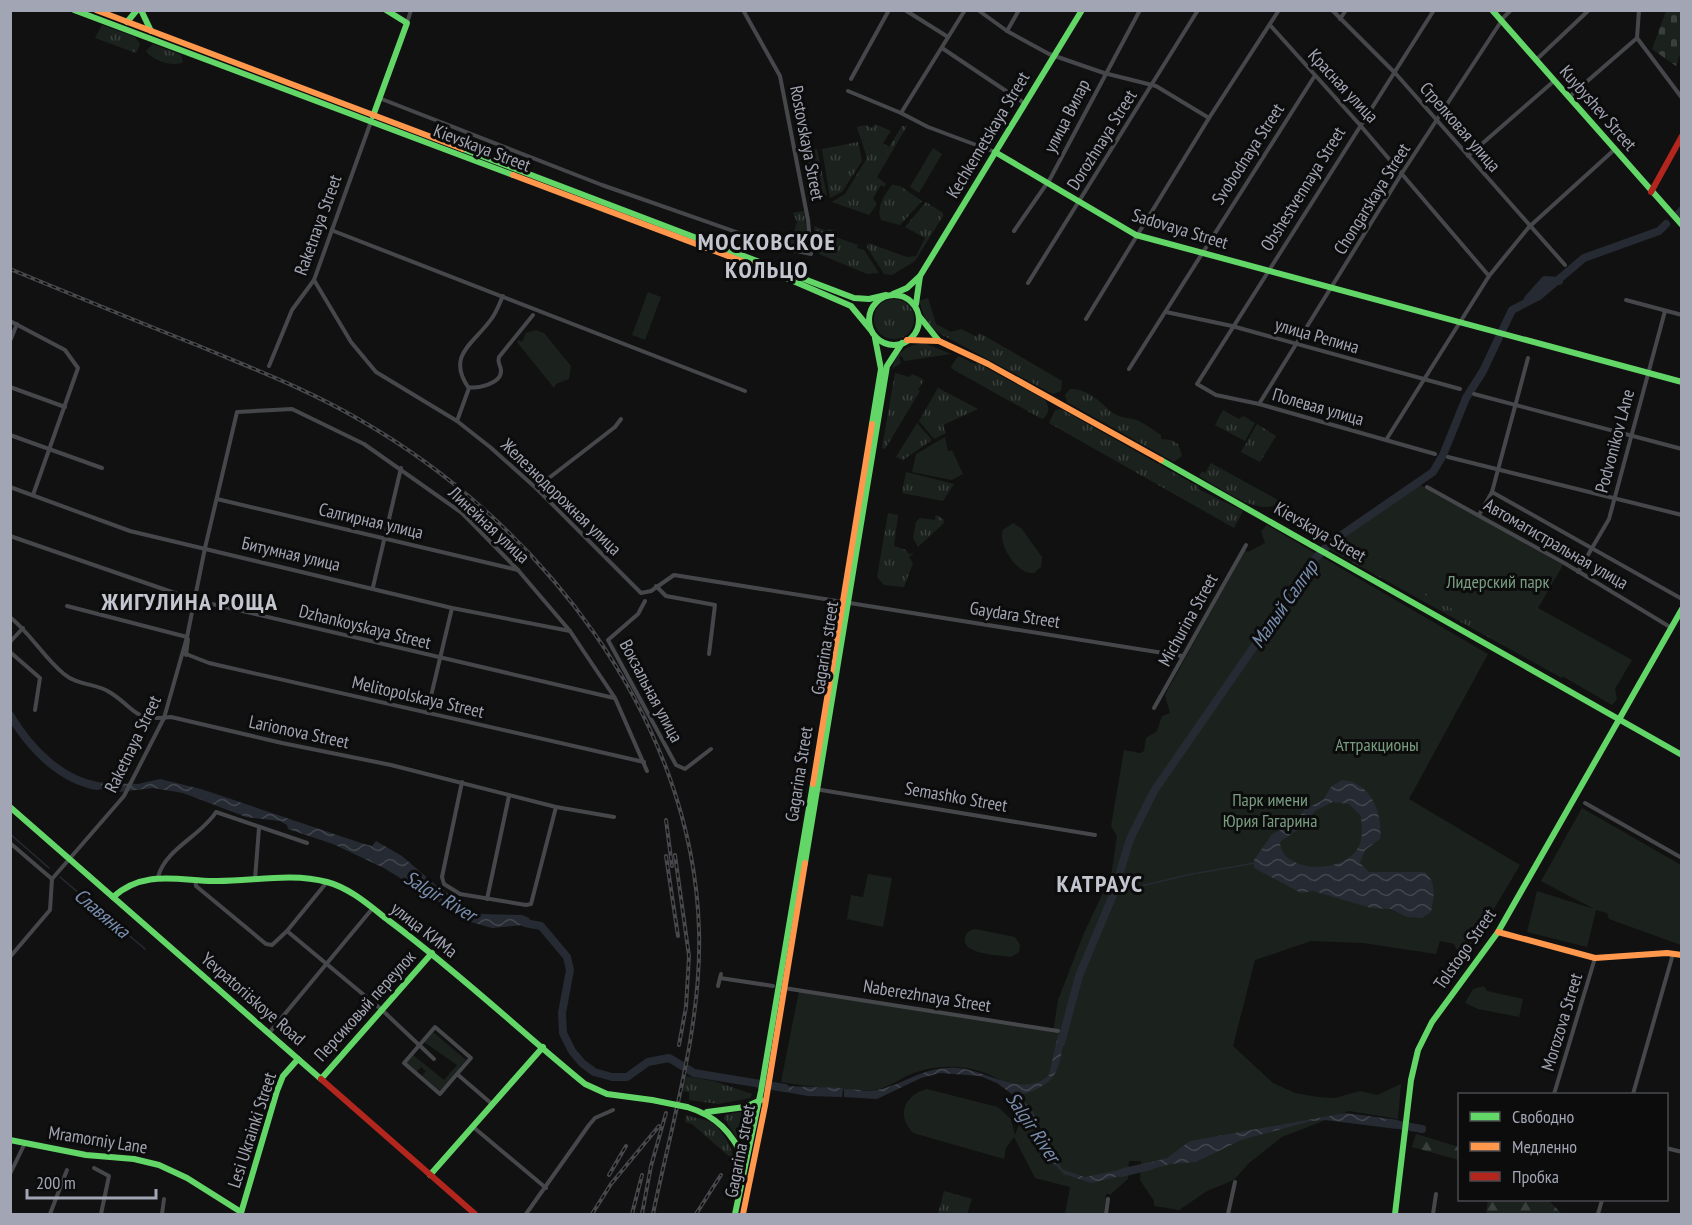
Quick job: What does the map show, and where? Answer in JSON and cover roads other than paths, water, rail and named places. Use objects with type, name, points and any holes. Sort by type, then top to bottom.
[{"type":"main road","name":"Kievskaya Street","points":[[74,10],[854,298],[868,299],[890,295]]},
{"type":"main road","name":"Kievskaya Street","points":[[96,10],[799,283],[851,306],[870,329]]},
{"type":"main road","points":[[127,22],[139,10],[151,31]]},
{"type":"main road","points":[[372,119],[407,23],[386,10]]},
{"type":"main road","name":"Kechkemetskaya Street","points":[[917,308],[916,290],[920,276],[1082,10]]},
{"type":"main road","name":"Kuybyshev Street","points":[[1492,10],[1682,225]]},
{"type":"main road","points":[[1651,192],[1682,136]]},
{"type":"main road","name":"Sadovaya Street","points":[[995,152],[1136,235],[1647,373]]},
{"type":"main road","name":"Kechkemetskaya Street","points":[[890,295],[907,288],[920,276]]},
{"type":"main road","points":[[890,295],[907,297],[917,308],[919,316],[917,328],[905,341],[892,346],[875,338],[870,329],[871,310],[890,295]]},
{"type":"main road","name":"Kievskaya Street","points":[[919,316],[939,341],[1037,391],[1682,755]]},
{"type":"main road","name":"Gagarina Street","points":[[735,1215],[759,1101],[764,1093],[845,601],[881,369],[875,338]]},
{"type":"main road","name":"Kievskaya Street","points":[[905,341],[939,341]]},
{"type":"main road","name":"Gagarina Street","points":[[845,601],[887,366],[892,355],[905,341]]},
{"type":"main road","points":[[1647,373],[1682,382]]},
{"type":"main road","name":"Tolstogo Street","points":[[1395,1215],[1407,1111],[1418,1050],[1432,1023],[1498,932],[1682,609]]},
{"type":"main road","name":"Gagarina street","points":[[767,1076],[787,989],[814,788]]},
{"type":"main road","name":"Yevpatoriiskoye Road","points":[[10,807],[475,1215]]},
{"type":"main road","name":"улица КИМа","points":[[113,897],[132,884],[158,877],[222,881],[293,877],[327,882],[372,909],[432,953],[570,1072],[596,1090],[607,1094],[687,1107],[707,1113]]},
{"type":"main road","points":[[1498,932],[1595,958],[1682,955]]},
{"type":"main road","name":"Персиковый переулок","points":[[321,1079],[432,953]]},
{"type":"main road","points":[[430,1175],[543,1047]]},
{"type":"main road","name":"Lesi Ukrainki Street","points":[[241,1213],[277,1091],[283,1076],[298,1059]]},
{"type":"main road","name":"Gagarina street","points":[[743,1215],[764,1093]]},
{"type":"main road","points":[[707,1113],[745,1107],[759,1101]]},
{"type":"main road","points":[[707,1113],[724,1125],[746,1161],[751,1174]]},
{"type":"main road","name":"Mramorniy Lane","points":[[10,1140],[159,1165],[187,1178],[241,1213]]},
{"type":"street","points":[[407,23],[411,10]]},
{"type":"street","name":"Rostovskaya Street","points":[[379,98],[615,189],[779,248],[812,254],[788,105],[780,76],[743,10]]},
{"type":"street","points":[[851,79],[889,10]]},
{"type":"street","points":[[905,10],[948,38]]},
{"type":"street","points":[[901,112],[965,10]]},
{"type":"street","points":[[978,10],[1006,31],[1054,56],[1104,73],[1152,87],[1156,86],[1209,118]]},
{"type":"street","points":[[1006,31],[1019,10]]},
{"type":"street","name":"улица Вилар","points":[[1014,231],[1048,183],[1104,73],[1140,10]]},
{"type":"street","name":"Dorozhnaya Street","points":[[1028,283],[1198,10]]},
{"type":"street","points":[[1086,319],[1209,118],[1279,10]]},
{"type":"street","name":"Стрелковая улица","points":[[1332,10],[1438,120],[1529,227],[1565,265]]},
{"type":"street","points":[[1340,19],[1346,10]]},
{"type":"street","name":"Obshestvennaya Street","points":[[1197,384],[1267,270],[1434,10]]},
{"type":"street","name":"Chongarskaya Street","points":[[1259,404],[1402,173],[1511,10]]},
{"type":"street","points":[[1536,60],[1589,10]]},
{"type":"street","points":[[1639,10],[1637,38],[1682,98]]},
{"type":"street","name":"Красная улица","points":[[1270,25],[1402,173],[1489,276]]},
{"type":"street","points":[[1569,98],[1637,38]]},
{"type":"street","points":[[942,48],[1024,103]]},
{"type":"street","name":"Svobodnaya Street","points":[[1129,369],[1314,76]]},
{"type":"street","points":[[1468,156],[1554,81]]},
{"type":"street","name":"Sadovaya Street","points":[[848,91],[901,112],[928,127],[995,152]]},
{"type":"street","name":"Raketnaya Street","points":[[269,366],[292,310],[314,280],[372,119]]},
{"type":"street","points":[[1386,440],[1422,379],[1489,276],[1529,227],[1614,150]]},
{"type":"street","points":[[331,230],[745,391]]},
{"type":"street","name":"Железнодорожная улица","points":[[314,280],[351,342],[376,372],[457,421],[536,488],[637,591],[647,592],[675,575],[845,601]]},
{"type":"street","points":[[457,421],[469,388],[459,367],[461,354],[491,320],[502,296]]},
{"type":"street","points":[[1626,300],[1682,315]]},
{"type":"street","name":"Podvonikov LAne","points":[[1578,572],[1609,519],[1665,311]]},
{"type":"street","name":"улица Репина","points":[[1166,312],[1232,326],[1460,389]]},
{"type":"street","points":[[469,388],[482,388],[499,376],[501,371],[499,357],[533,315]]},
{"type":"street","points":[[10,321],[63,349],[77,366],[78,371],[33,495]]},
{"type":"street","points":[[10,341],[17,324]]},
{"type":"street","points":[[1479,515],[1492,492],[1528,358]]},
{"type":"street","name":"Полевая улица","points":[[1197,384],[1216,395],[1259,404],[1434,454]]},
{"type":"street","points":[[10,387],[65,407]]},
{"type":"street","points":[[1474,394],[1682,449]]},
{"type":"street","name":"Линейная улица","points":[[237,412],[292,409],[364,444],[462,513],[518,570],[570,631],[615,698],[647,771]]},
{"type":"street","name":"Raketnaya Street","points":[[52,879],[124,796],[164,718],[182,660],[237,412]]},
{"type":"street","points":[[536,488],[615,427],[621,419]]},
{"type":"street","points":[[10,435],[102,468]]},
{"type":"street","points":[[1448,457],[1682,515]]},
{"type":"street","points":[[373,587],[401,468]]},
{"type":"street","name":"Битумная улица","points":[[10,487],[130,531],[373,587],[452,608],[570,631]]},
{"type":"street","name":"Автомагистральная улица","points":[[1427,487],[1670,627]]},
{"type":"street","points":[[1492,492],[1682,599]]},
{"type":"street","name":"Салгирная улица","points":[[217,499],[518,570]]},
{"type":"street","name":"Dzhankoyskaya Street","points":[[10,536],[195,600],[439,659],[615,698]]},
{"type":"street","name":"Michurina Street","points":[[1154,708],[1246,545]]},
{"type":"street","points":[[656,586],[666,596],[715,604],[709,654]]},
{"type":"street","name":"Вокзальная улица","points":[[645,601],[638,614],[612,633],[608,640],[676,765],[685,769],[711,749]]},
{"type":"street","name":"Gaydara Street","points":[[845,601],[1182,656]]},
{"type":"street","points":[[67,606],[187,637]]},
{"type":"street","points":[[427,713],[452,608]]},
{"type":"street","name":"Larionova Street","points":[[10,617],[23,628],[64,675],[78,683],[108,690],[141,716],[171,717],[462,782],[556,807],[614,817]]},
{"type":"street","points":[[10,642],[23,628]]},
{"type":"street","name":"Raketnaya Street","points":[[182,660],[186,654],[187,637]]},
{"type":"street","points":[[10,652],[40,678],[35,710]]},
{"type":"street","name":"Melitopolskaya Street","points":[[186,654],[208,663],[645,762]]},
{"type":"street","points":[[462,782],[443,882],[460,894],[531,904],[556,807]]},
{"type":"street","name":"Semashko Street","points":[[814,788],[1095,835]]},
{"type":"street","points":[[487,899],[509,796]]},
{"type":"street","points":[[1585,803],[1682,858]]},
{"type":"street","points":[[158,877],[166,860],[209,824],[216,813],[308,843]]},
{"type":"street","points":[[255,879],[259,828]]},
{"type":"street","points":[[10,843],[52,879],[50,910],[10,957]]},
{"type":"street","points":[[195,879],[196,886],[266,944],[274,944],[287,931],[327,882]]},
{"type":"street","points":[[269,1034],[372,909]]},
{"type":"street","points":[[287,931],[382,1010],[434,1059]]},
{"type":"street","points":[[1634,1093],[1674,954]]},
{"type":"street","name":"Morozova Street","points":[[1555,1093],[1595,958]]},
{"type":"street","points":[[718,986],[721,976],[773,986]]},
{"type":"street","name":"Naberezhnaya Street","points":[[787,989],[1058,1031]]},
{"type":"street","points":[[435,1027],[471,1058],[457,1074],[440,1094],[404,1063],[435,1027]]},
{"type":"street","points":[[457,1074],[492,1104]]},
{"type":"street","points":[[526,1215],[589,1125],[595,1118],[613,1110]]},
{"type":"street","points":[[472,1126],[546,1188]]},
{"type":"street","points":[[10,1174],[25,1143]]},
{"type":"street","points":[[94,1168],[109,1176],[101,1215]]},
{"type":"street","points":[[50,1215],[67,1170]]},
{"type":"street","points":[[1228,1215],[1235,1182]]},
{"type":"street","points":[[1433,1215],[1436,1194]]},
{"type":"street","points":[[162,1215],[164,1199]]},
{"type":"street","points":[[1106,1215],[1108,1199]]},
{"type":"water","points":[[160,779],[201,789],[364,844],[372,846],[376,841],[402,856],[438,887],[481,914],[522,915],[529,918],[532,924],[492,928],[471,922],[384,868],[333,844],[288,829],[287,825],[280,821],[246,817],[183,793],[153,788],[119,792],[86,787],[91,782],[138,784]]},
{"type":"water","points":[[1342,780],[1352,782],[1368,793],[1377,810],[1380,839],[1365,850],[1360,863],[1369,872],[1425,872],[1433,886],[1431,912],[1422,918],[1407,917],[1391,909],[1371,908],[1313,891],[1301,893],[1254,868],[1254,860],[1272,834],[1294,824],[1304,810],[1323,800],[1331,787]],"holes":[[[1333,802],[1349,804],[1361,816],[1362,834],[1355,852],[1345,860],[1318,867],[1292,861],[1283,853],[1280,842],[1300,828],[1316,810]]]},
{"type":"water","points":[[1058,1035],[1065,1035],[1061,1058],[1055,1074],[1043,1085],[1022,1095],[1022,1099],[1032,1110],[1043,1137],[1063,1170],[1085,1177],[1129,1168],[1128,1174],[1091,1183],[1064,1174],[1052,1162],[1017,1098],[997,1083],[980,1076],[940,1073],[921,1078],[877,1099],[844,1097],[844,1089],[864,1091],[887,1088],[924,1073],[945,1068],[968,1070],[1016,1084],[1028,1085],[1039,1082],[1049,1075]]},
{"type":"water","points":[[775,1082],[781,1086],[843,1088],[842,1097],[808,1096],[774,1090]]},
{"type":"water","points":[[1346,1113],[1398,1120],[1397,1129],[1325,1120],[1311,1121],[1241,1140],[1196,1162],[1170,1164],[1141,1172],[1141,1165],[1167,1158],[1190,1141]]},
{"type":"waterway","name":"Малый Салгир","points":[[1679,213],[1682,210]]},
{"type":"waterway","name":"Малый Салгир","points":[[1061,1043],[1079,976],[1113,895],[1130,839],[1154,791],[1314,560],[1330,543],[1433,472],[1443,455],[1466,398],[1483,371],[1512,310],[1539,296],[1584,258],[1659,231],[1666,224]]},
{"type":"waterway","points":[[1528,299],[1545,280],[1559,281]]},
{"type":"waterway","name":"Salgir River","points":[[10,715],[26,739],[46,760],[70,776],[97,786]]},
{"type":"waterway","name":"Славянка","points":[[10,834],[49,868]]},
{"type":"waterway","points":[[1198,873],[1255,863]]},
{"type":"waterway","points":[[1141,886],[1196,873]]},
{"type":"waterway","name":"Славянка","points":[[60,877],[145,949]]},
{"type":"waterway","points":[[1127,891],[1139,887]]},
{"type":"waterway","points":[[1113,895],[1126,891]]},
{"type":"waterway","name":"Salgir River","points":[[525,923],[541,926],[567,957],[570,970],[562,1013],[563,1033],[572,1051],[594,1072],[612,1077],[627,1077],[648,1062],[669,1058],[694,1073],[785,1088]]},
{"type":"waterway","name":"Salgir River","points":[[1389,1123],[1422,1129]]},
{"type":"waterway","name":"Salgir River","points":[[1121,1173],[1150,1166]]},
{"type":"railway","points":[[10,269],[281,380],[360,420],[426,462],[488,513],[544,570],[594,633],[636,702],[669,775],[690,851],[699,930],[699,966],[691,1037],[653,1214]]},
{"type":"railway","points":[[666,820],[672,866]]},
{"type":"railway","points":[[675,855],[689,956],[686,1007],[679,1045]]},
{"type":"railway","points":[[666,856],[678,936]]},
{"type":"railway","points":[[642,1214],[651,1166],[666,1113]]},
{"type":"railway","points":[[592,1214],[611,1184],[659,1126]]},
{"type":"railway","points":[[609,1175],[626,1146]]},
{"type":"railway","points":[[632,1214],[642,1175]]},
{"type":"railway","points":[[696,1214],[721,1175]]},
{"type":"district","name":"МОСКОВСКОЕ КОЛЬЦО","points":[[767,256]]},
{"type":"district","name":"ЖИГУЛИНА РОЩА","points":[[190,602]]},
{"type":"district","name":"КАТРАУС","points":[[1100,884]]},
{"type":"park label","name":"Лидерский парк","points":[[1498,582]]},
{"type":"park label","name":"Аттракционы","points":[[1377,745]]},
{"type":"park label","name":"Парк имени Юрия Гагарина","points":[[1270,810]]}]
